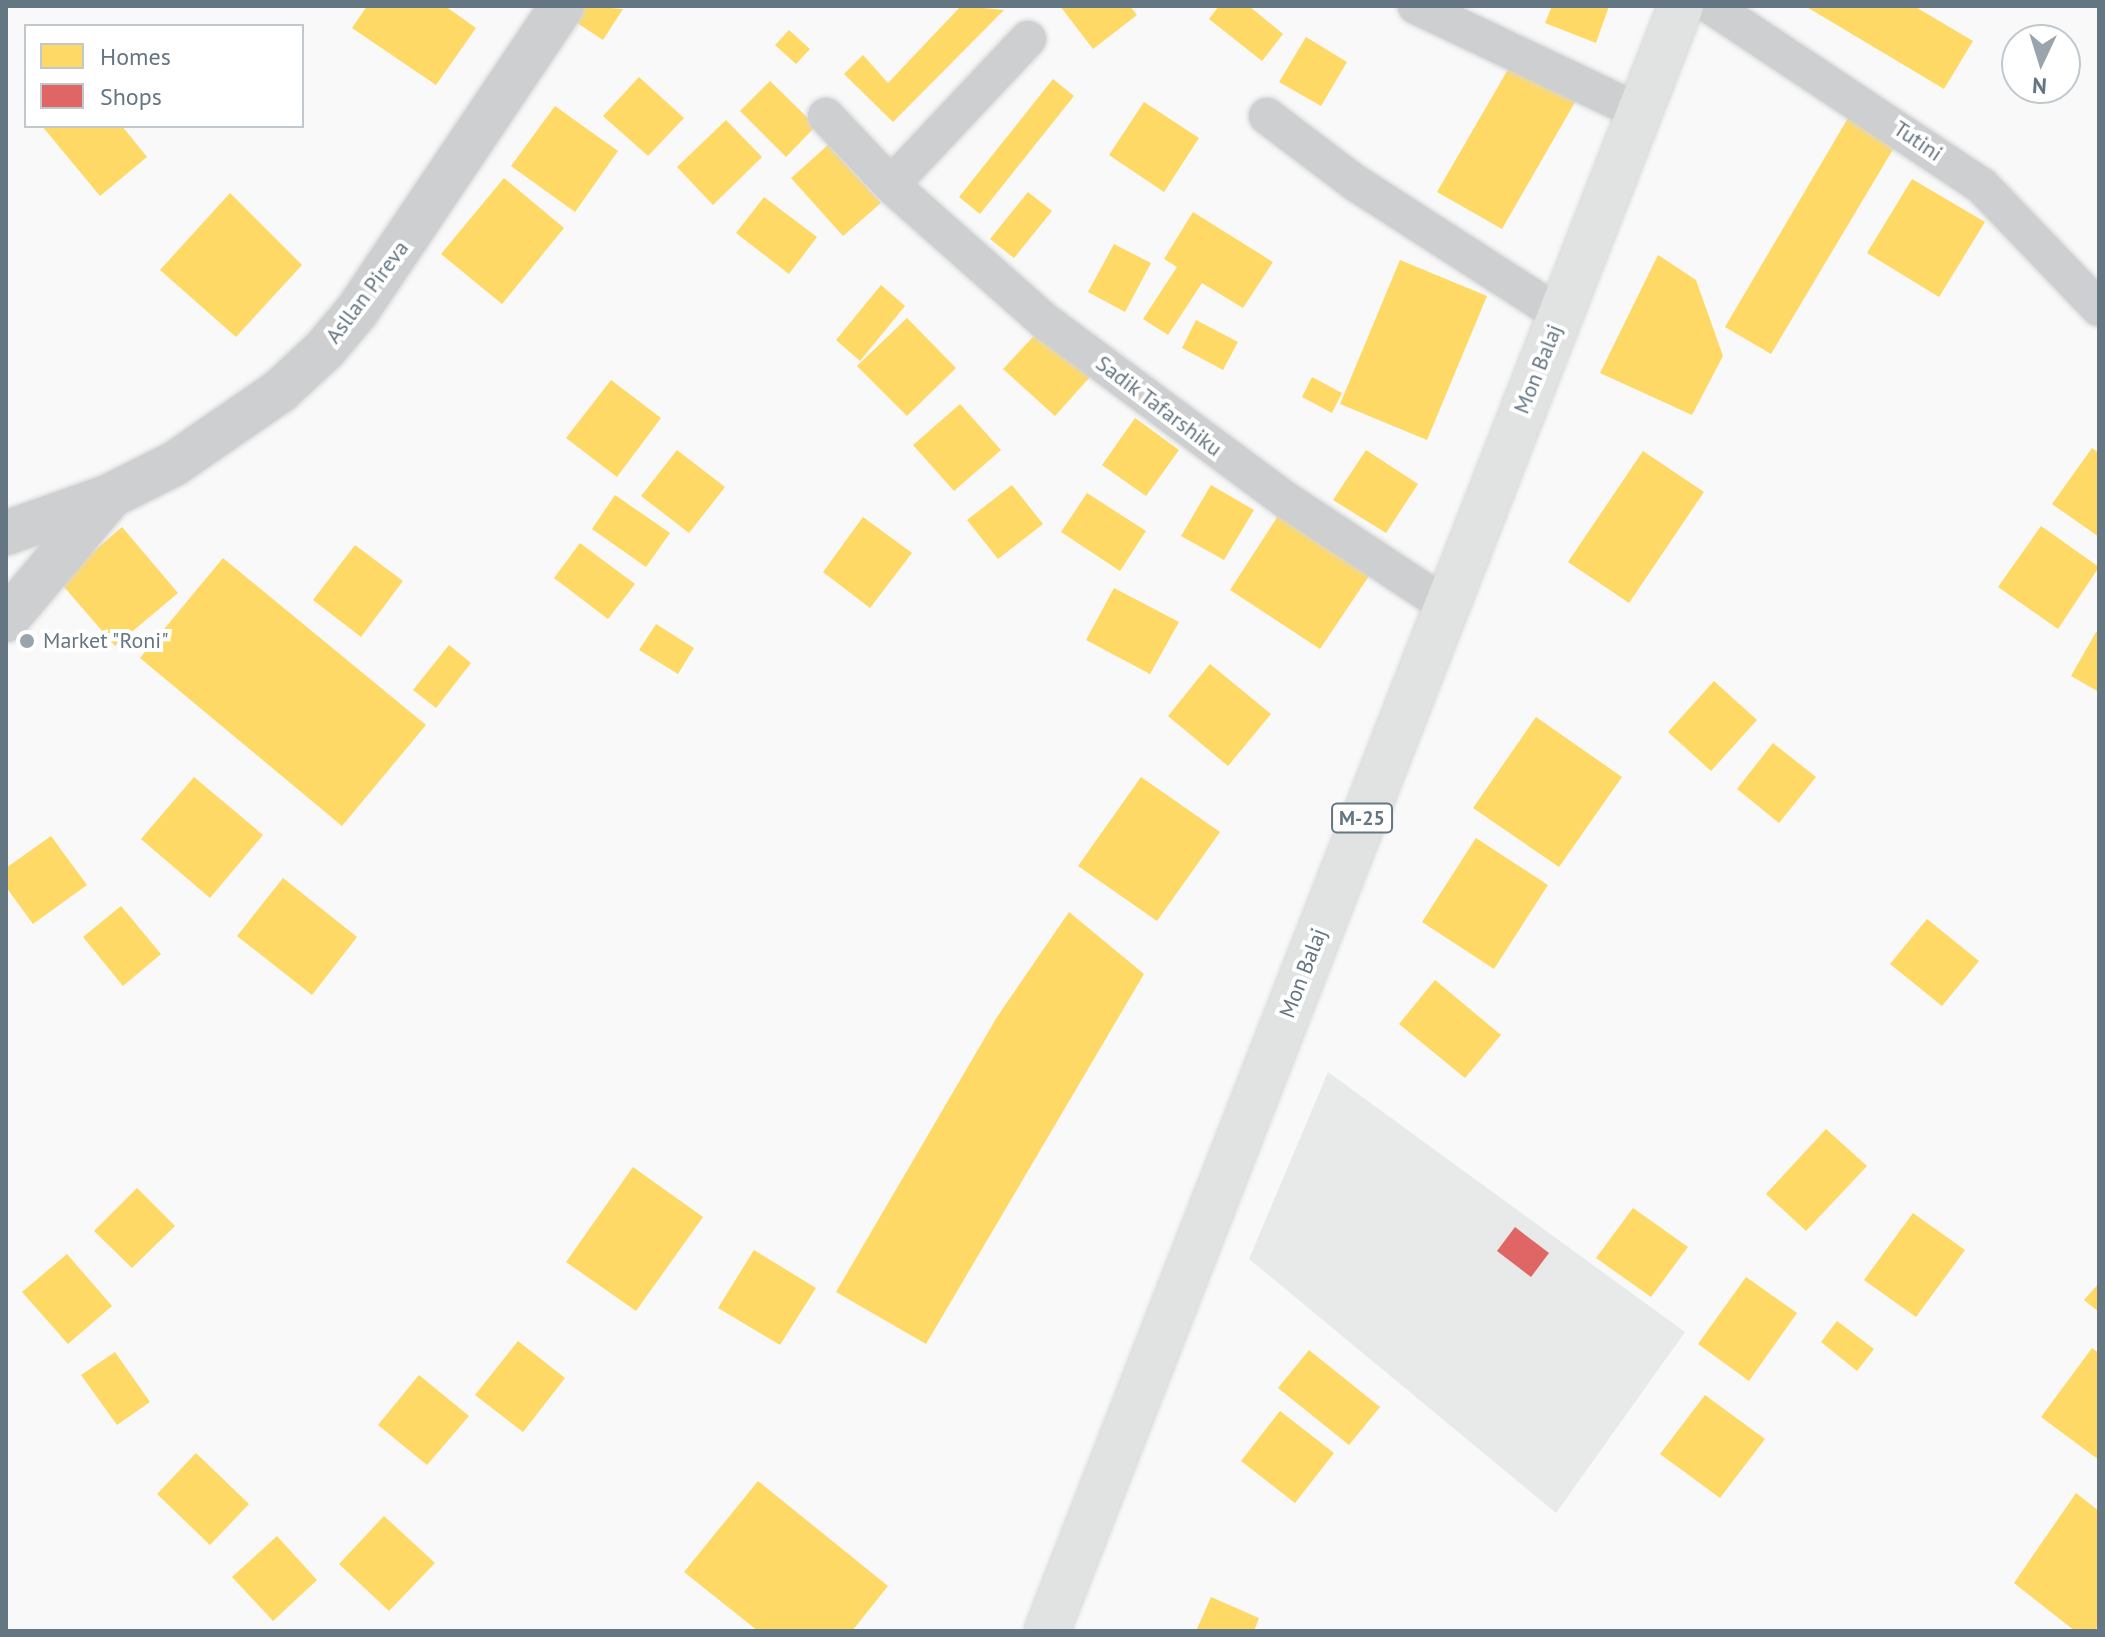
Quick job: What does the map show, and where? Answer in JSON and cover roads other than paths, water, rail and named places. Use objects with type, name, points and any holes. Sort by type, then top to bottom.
[{"type":"main road","name":"Mon Balaj","points":[[1047,1631],[1681,6]]},
{"type":"street","name":"Asllan Pireva","points":[[6,533],[110,496],[230,429],[325,349],[366,299],[562,6]]},
{"type":"street","points":[[1416,6],[1641,113]]},
{"type":"street","name":"Tutini","points":[[1711,6],[1982,186],[2099,308]]},
{"type":"street","points":[[891,185],[1028,39]]},
{"type":"street","name":"Sadik Tafarshiku","points":[[826,116],[891,185],[1072,341],[1286,500],[1445,605]]},
{"type":"street","name":"Mon Balaj","points":[[1267,116],[1367,191],[1560,315]]},
{"type":"street","points":[[6,620],[110,496]]},
{"type":"place","name":"Market \"Roni\"","points":[[27,641]]}]
